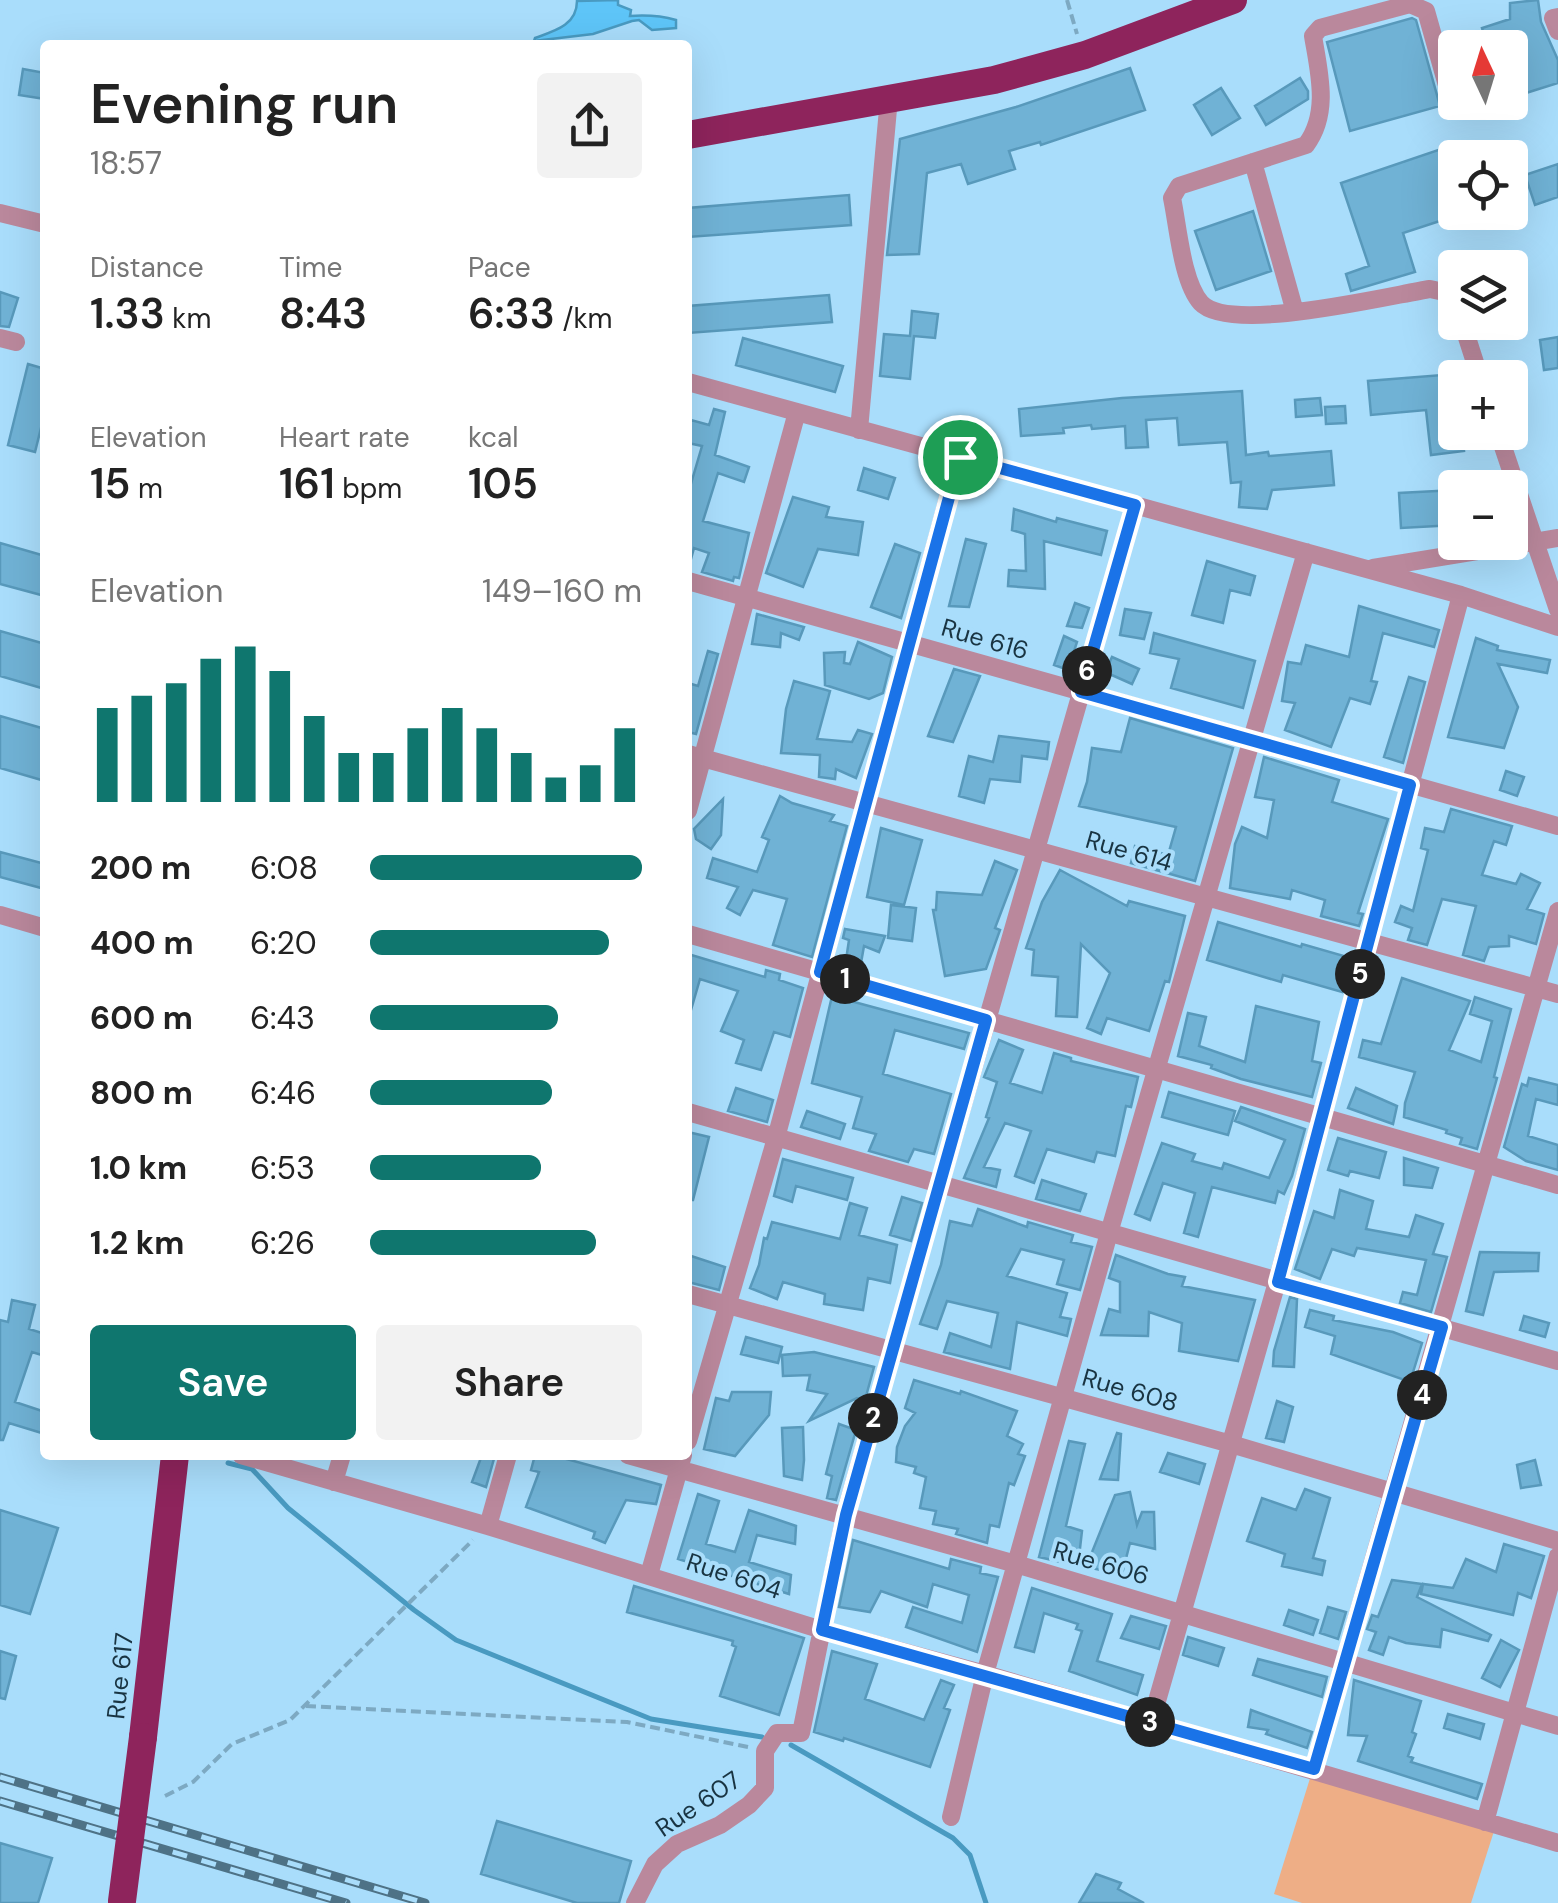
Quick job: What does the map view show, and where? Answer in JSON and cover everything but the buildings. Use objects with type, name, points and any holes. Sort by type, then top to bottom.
[{"type":"highway","points":[[692,134],[994,80],[1085,55],[1233,0]]},
{"type":"highway","name":"Rue 617","points":[[122,1902],[174,1460]]},
{"type":"street","points":[[1438,53],[1426,11],[1419,5],[1410,4],[1320,28],[1313,36],[1322,87],[1314,134],[1306,145],[1174,191],[1172,198],[1191,289],[1203,306],[1220,314],[1295,312],[1438,291]]},
{"type":"street","points":[[1558,17],[1553,18],[1558,30]]},
{"type":"street","points":[[859,430],[889,98]]},
{"type":"street","points":[[1253,162],[1295,312]]},
{"type":"street","points":[[0,212],[40,223]]},
{"type":"street","points":[[692,383],[1368,569],[1558,628]]},
{"type":"street","points":[[695,756],[746,598],[797,412]]},
{"type":"street","points":[[1504,450],[1558,610]]},
{"type":"street","points":[[692,1427],[776,1138],[960,457]]},
{"type":"street","name":"Rue 607","points":[[635,1903],[655,1864],[677,1844],[720,1825],[749,1805],[764,1788],[765,1751],[776,1733],[800,1733],[846,1515],[1135,505]]},
{"type":"street","points":[[1368,569],[1558,538]]},
{"type":"street","points":[[951,1817],[985,1674],[1109,1232],[1306,552]]},
{"type":"street","name":"Rue 616","points":[[692,582],[1558,826]]},
{"type":"street","points":[[1151,1722],[1278,1282],[1461,596]]},
{"type":"street","name":"Rue 614","points":[[695,756],[1558,994]]},
{"type":"street","points":[[1314,1769],[1558,911]]},
{"type":"street","points":[[0,915],[40,927]]},
{"type":"street","points":[[692,935],[1558,1185]]},
{"type":"street","points":[[692,1113],[1558,1360]]},
{"type":"street","name":"Rue 608","points":[[692,1295],[1231,1444],[1558,1540]]},
{"type":"street","name":"Rue 604","points":[[258,1460],[488,1526],[822,1630],[1314,1769],[1558,1843]]},
{"type":"street","points":[[334,1482],[341,1460]]},
{"type":"street","points":[[488,1526],[507,1460]]},
{"type":"street","points":[[648,1575],[681,1462]]},
{"type":"street","name":"Rue 606","points":[[681,1462],[846,1515],[1558,1726]]},
{"type":"street","points":[[1485,1822],[1558,1556]]},
{"type":"path","points":[[1067,0],[1085,55]]},
{"type":"path","points":[[166,1796],[193,1782],[232,1744],[290,1720],[488,1526]]},
{"type":"path","points":[[306,1706],[627,1722],[765,1751]]},
{"type":"shaded area","points":[[1312,1772],[1495,1828],[1471,1903],[1302,1903],[1274,1894]]},
{"type":"water","points":[[618,0],[618,5],[631,10],[630,16],[676,20],[676,28],[652,30],[639,20],[593,34],[534,40],[569,21],[577,1]]},
{"type":"waterway","points":[[228,1463],[252,1469],[288,1508],[456,1640],[651,1719],[762,1737]]},
{"type":"waterway","points":[[791,1745],[953,1838],[970,1855],[986,1903]]},
{"type":"railway","points":[[0,1777],[425,1903]]},
{"type":"railway","points":[[0,1801],[346,1903]]},
{"type":"route","points":[[960,457],[1135,505],[1081,692],[1410,785],[1278,1282],[1442,1327],[1314,1769],[822,1630],[846,1515],[986,1020],[820,972],[960,457]]}]
